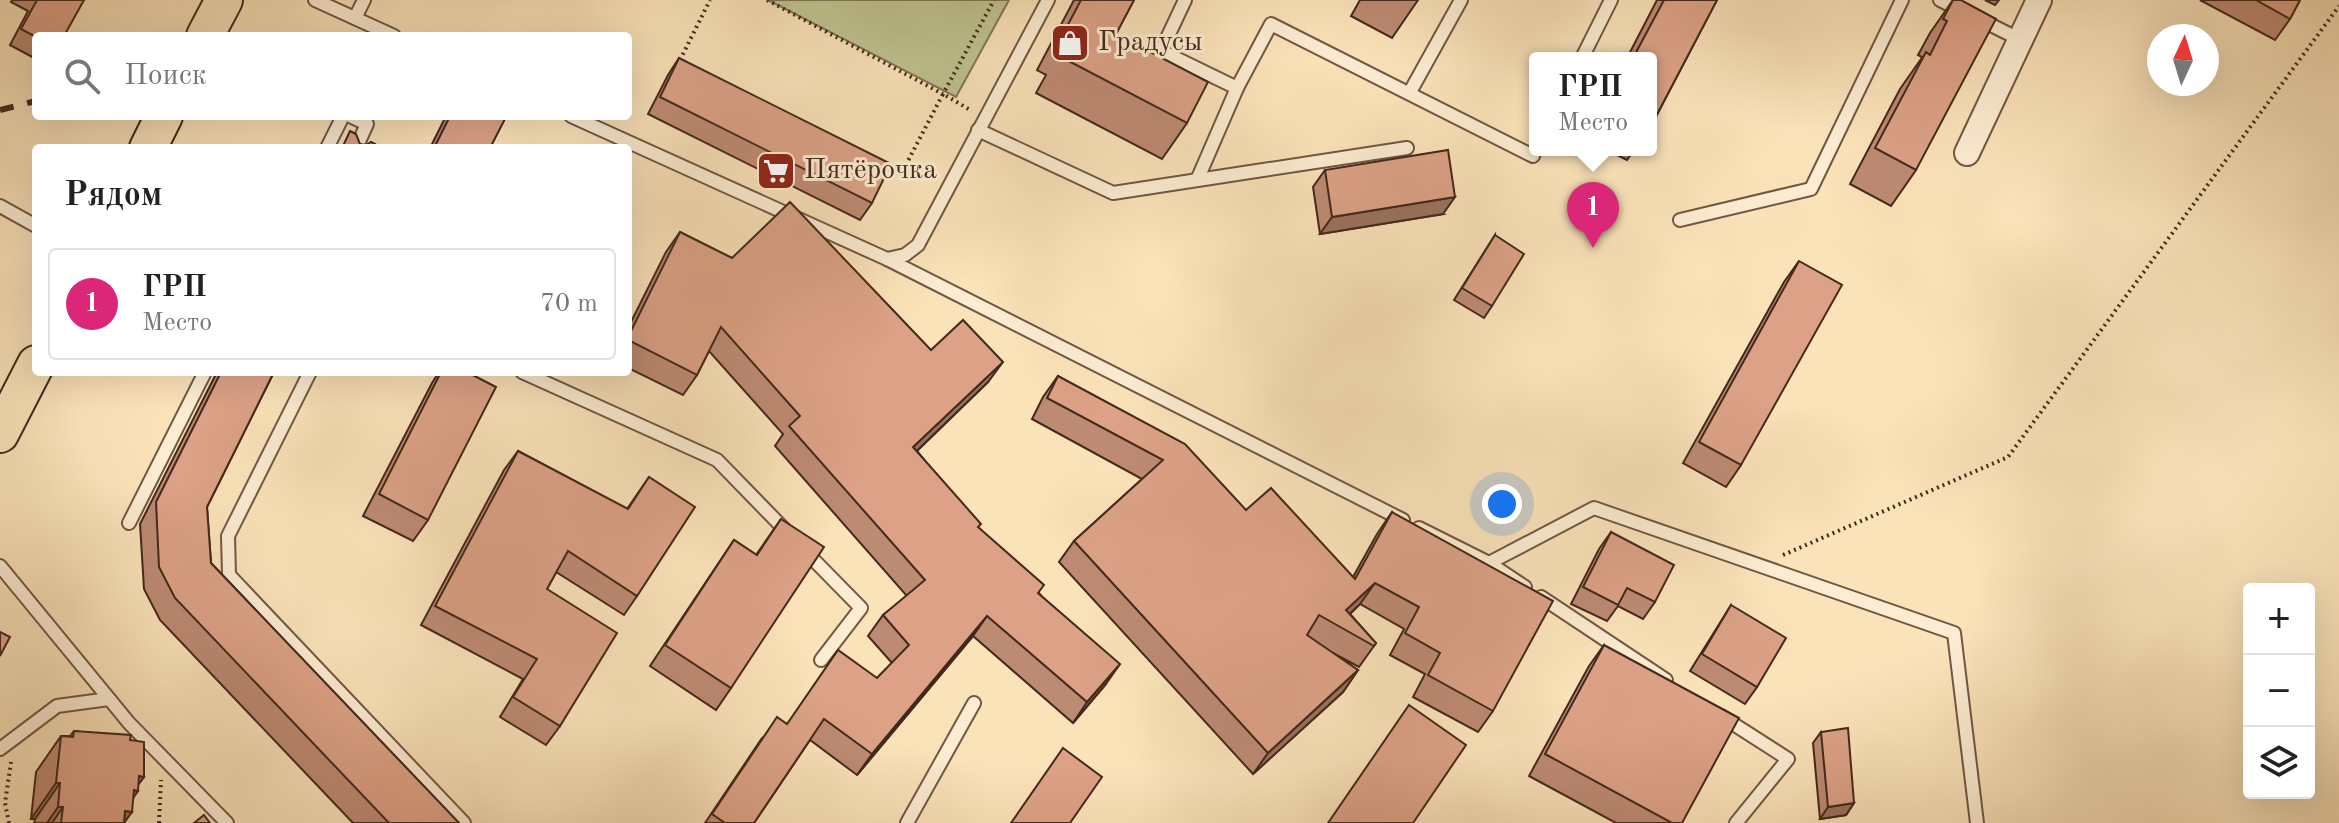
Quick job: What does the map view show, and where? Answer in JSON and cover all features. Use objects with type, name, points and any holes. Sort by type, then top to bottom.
[{"type":"main road","points":[[207,32],[224,0]]},
{"type":"main road","points":[[150,144],[162,120]]},
{"type":"main road","points":[[4,414],[32,370]]},
{"type":"street","points":[[1967,153],[2039,0]]},
{"type":"lane","points":[[315,0],[385,32]]},
{"type":"lane","points":[[355,18],[364,0]]},
{"type":"lane","points":[[887,259],[905,255],[918,245],[1048,0]]},
{"type":"lane","points":[[1185,0],[1161,51],[1237,88]]},
{"type":"lane","points":[[1410,92],[1461,0]]},
{"type":"lane","points":[[1585,52],[1611,0]]},
{"type":"lane","points":[[1680,220],[1811,189],[1902,0]]},
{"type":"lane","points":[[1940,0],[2019,39]]},
{"type":"lane","points":[[1198,178],[1237,88],[1271,24],[1529,154]]},
{"type":"lane","points":[[329,144],[341,120]]},
{"type":"lane","points":[[358,120],[367,124],[358,144]]},
{"type":"lane","points":[[580,120],[887,259],[1489,563],[1684,691]]},
{"type":"lane","points":[[978,130],[1113,193],[1407,148]]},
{"type":"lane","points":[[0,206],[32,224]]},
{"type":"lane","points":[[129,523],[203,376]]},
{"type":"lane","points":[[308,376],[228,536],[229,575],[464,823]]},
{"type":"lane","points":[[531,376],[717,460],[861,608],[821,660]]},
{"type":"lane","points":[[1489,563],[1594,508],[1954,633],[1977,823]]},
{"type":"lane","points":[[0,566],[109,699],[227,823]]},
{"type":"lane","points":[[0,749],[57,706],[109,699]]},
{"type":"lane","points":[[907,823],[974,703]]},
{"type":"lane","points":[[1710,708],[1788,759],[1736,823]]},
{"type":"path","points":[[675,68],[710,0]]},
{"type":"path","points":[[767,0],[985,118]]},
{"type":"path","points":[[872,163],[900,176],[994,0]]},
{"type":"path","points":[[1760,565],[2008,457],[2339,6]]},
{"type":"path","points":[[9,823],[5,803],[15,738]]},
{"type":"path","points":[[159,823],[162,757]]},
{"type":"green space","points":[[768,0],[1009,0],[956,97]]},
{"type":"building","points":[[37,0],[84,0],[66,32],[32,32],[32,35],[21,29]]},
{"type":"building","points":[[1081,0],[1134,0],[1116,34],[1208,82],[1187,123],[1061,57],[1071,39],[1063,34]]},
{"type":"building","points":[[1664,0],[1717,0],[1657,114],[1657,52],[1636,52]]},
{"type":"building","points":[[1953,0],[1961,0],[1996,19],[1916,170],[1875,148],[1926,52],[1930,55],[1947,21],[1943,19]]},
{"type":"building","points":[[2256,0],[2300,0],[2290,19]]},
{"type":"building","points":[[679,58],[891,164],[872,203],[660,97]]},
{"type":"building","points":[[448,120],[504,120],[492,144],[436,144]]},
{"type":"building","points":[[350,131],[356,134],[360,144],[344,144]]},
{"type":"building","points":[[1448,150],[1455,197],[1332,217],[1325,170]]},
{"type":"building","points":[[790,202],[931,350],[963,320],[1003,362],[913,447],[981,524],[978,527],[1044,585],[1038,593],[1120,664],[1087,702],[987,616],[872,754],[824,719],[754,823],[725,823],[712,814],[777,717],[787,724],[838,650],[877,678],[909,645],[883,615],[925,580],[789,426],[800,416],[721,327],[697,375],[632,342],[632,329],[680,232],[732,258]]},
{"type":"building","points":[[1495,235],[1524,254],[1492,306],[1462,288]]},
{"type":"building","points":[[1799,261],[1842,285],[1741,465],[1699,442]]},
{"type":"building","points":[[219,376],[272,376],[207,507],[211,563],[459,823],[389,823],[175,598],[159,567],[156,502]]},
{"type":"building","points":[[439,376],[475,376],[496,387],[428,520],[379,494]]},
{"type":"building","points":[[1058,376],[1185,444],[1246,510],[1271,488],[1355,579],[1392,512],[1553,601],[1493,711],[1428,675],[1440,653],[1405,633],[1419,607],[1375,583],[1346,610],[1376,643],[1374,646],[1319,615],[1307,635],[1358,670],[1268,753],[1074,541],[1163,460],[1047,398]]},
{"type":"building","points":[[518,451],[628,509],[649,477],[695,507],[637,596],[568,551],[547,589],[617,633],[560,726],[513,697],[537,659],[435,606]]},
{"type":"building","points":[[781,519],[824,547],[731,688],[665,645],[734,540],[757,555]]},
{"type":"building","points":[[1611,532],[1674,565],[1655,602],[1627,588],[1618,605],[1583,587]]},
{"type":"building","points":[[1731,605],[1786,638],[1757,687],[1702,654]]},
{"type":"building","points":[[0,632],[10,637],[0,656]]},
{"type":"building","points":[[1604,645],[1739,718],[1682,823],[1672,823],[1545,754]]},
{"type":"building","points":[[1409,705],[1466,745],[1413,823],[1328,823]]},
{"type":"building","points":[[1848,728],[1854,803],[1828,807],[1821,732]]},
{"type":"building","points":[[74,731],[131,735],[130,740],[144,742],[144,777],[139,776],[132,812],[125,811],[124,823],[61,823],[63,807],[58,807],[60,783],[56,783],[61,736],[73,737]]},
{"type":"building","points":[[1063,748],[1102,777],[1070,823],[1011,823]]},
{"type":"building","points":[[204,815],[210,823],[194,823]]},
{"type":"railway","points":[[0,110],[32,102]]},
{"type":"place","name":"Градусы","points":[[1070,43]]},
{"type":"place","name":"Пятёрочка","points":[[776,171]]},
{"type":"place","name":"ГРП","points":[[1593,248]]}]
